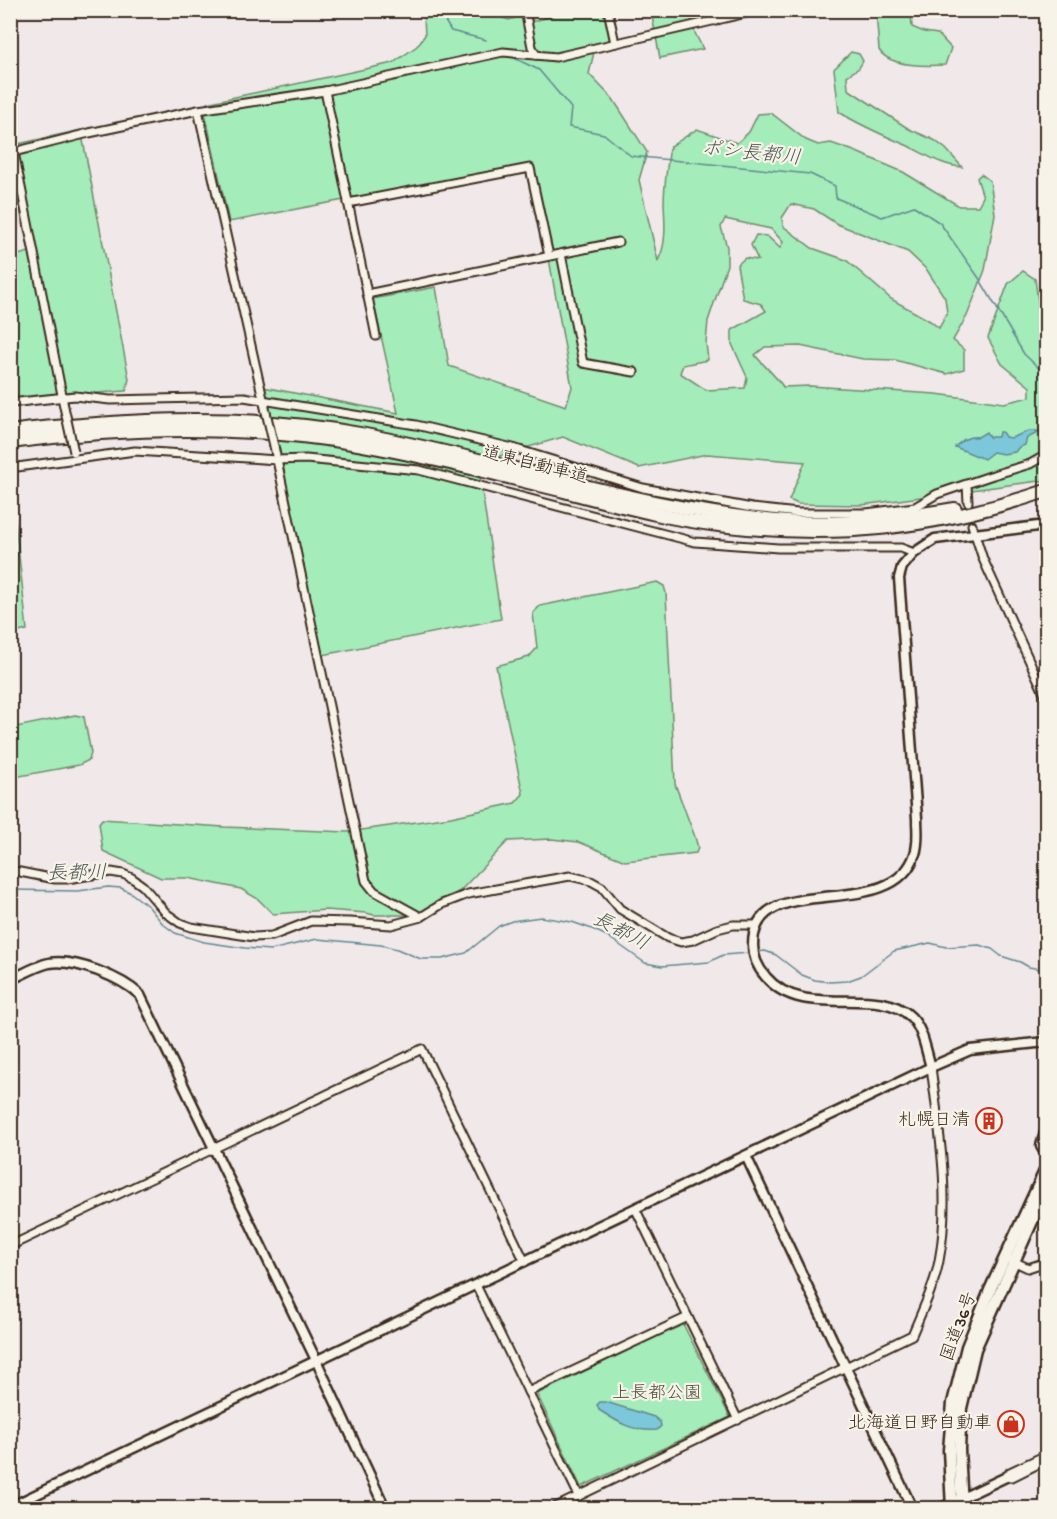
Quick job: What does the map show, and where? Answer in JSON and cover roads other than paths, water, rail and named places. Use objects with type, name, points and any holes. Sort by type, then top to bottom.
[{"type":"highway","name":"道東自動車道","points":[[10,432],[183,419],[292,424],[357,433],[418,445],[651,502],[719,514],[789,522],[882,519],[927,514],[1047,489]]},
{"type":"highway","name":"道東自動車道","points":[[10,442],[134,431],[232,431],[293,435],[417,456],[649,512],[716,525],[790,531],[837,532],[882,529],[929,522],[983,510],[1047,489]]},
{"type":"highway","points":[[1047,1133],[1041,1146],[1047,1152]]},
{"type":"highway","name":"国道36号","points":[[1010,1260],[1047,1169]]},
{"type":"highway","name":"国道36号","points":[[954,1506],[949,1450],[953,1403],[967,1347],[1047,1190]]},
{"type":"street","points":[[525,10],[532,47],[536,55]]},
{"type":"street","points":[[608,10],[615,43]]},
{"type":"street","points":[[714,10],[716,21]]},
{"type":"street","points":[[74,456],[12,153],[89,133],[198,110],[325,91],[503,52],[556,57],[760,10]]},
{"type":"street","points":[[325,91],[376,336]]},
{"type":"street","points":[[198,110],[274,446],[366,881],[374,891],[421,917]]},
{"type":"street","points":[[348,203],[530,168],[549,256]]},
{"type":"street","points":[[367,294],[618,242]]},
{"type":"street","points":[[561,254],[583,363],[634,372]]},
{"type":"street","points":[[10,403],[63,399],[244,397],[263,402],[416,424],[465,435],[513,447],[643,488],[752,508],[835,514],[894,511],[915,507],[937,494],[1030,464],[1047,455]]},
{"type":"street","points":[[10,468],[74,456],[135,451],[277,460],[306,459],[419,470],[695,542],[788,548],[901,548],[914,553]]},
{"type":"street","points":[[967,485],[968,502]]},
{"type":"street","points":[[554,1509],[912,1335],[939,1261],[944,1213],[941,1148],[931,1067],[918,1027],[912,1018],[901,1009],[876,1002],[820,1000],[788,994],[771,982],[760,970],[753,955],[753,943],[757,925],[768,912],[781,904],[797,900],[856,894],[889,885],[899,878],[910,865],[915,854],[916,818],[899,578],[902,567],[914,553],[935,539],[973,529],[1047,525]]},
{"type":"street","points":[[973,529],[984,559],[1047,697]]},
{"type":"street","points":[[10,870],[55,879],[111,872],[123,874],[143,886],[166,913],[180,923],[190,927],[254,937],[272,936],[311,921],[392,925],[421,917],[442,904],[468,894],[570,876],[591,881],[602,887],[620,909],[668,938],[681,942],[693,940],[717,929],[733,925],[757,925]]},
{"type":"street","points":[[10,980],[48,964],[69,963],[116,978],[132,987],[140,995],[316,1360],[385,1509]]},
{"type":"street","points":[[10,1507],[636,1210],[931,1067],[970,1050],[1047,1042]]},
{"type":"street","points":[[10,1246],[422,1049],[525,1262]]},
{"type":"street","points":[[747,1156],[912,1509]]},
{"type":"street","points":[[636,1210],[738,1420]]},
{"type":"street","points":[[1010,1260],[1028,1268],[1047,1262]]},
{"type":"street","points":[[476,1285],[579,1497]]},
{"type":"street","points":[[528,1392],[688,1317]]},
{"type":"street","points":[[954,1506],[1006,1477],[1010,1472],[1047,1455]]},
{"type":"street","points":[[1006,1477],[1012,1477],[1047,1460]]},
{"type":"water","points":[[1029,431],[1042,431],[1027,438],[1025,445],[1015,452],[1003,454],[993,452],[984,459],[955,447],[965,439],[978,437],[986,432],[989,437],[998,437],[999,432],[1002,432],[1005,437],[1011,438]]},
{"type":"water","points":[[600,1402],[654,1417],[661,1426],[657,1430],[641,1430],[626,1426],[599,1410],[597,1405]]},
{"type":"waterway","name":"ポシ長都川","points":[[444,10],[445,21],[451,31],[486,40]]},
{"type":"waterway","name":"ポシ長都川","points":[[510,56],[539,70],[571,108],[569,127],[604,134],[631,156],[810,174],[835,186],[836,198],[882,217],[914,206],[940,223],[979,278],[1024,354],[1046,375]]},
{"type":"waterway","name":"長都川","points":[[10,890],[78,891],[108,887],[121,888],[148,906],[163,924],[175,933],[204,942],[245,948],[271,950],[317,939],[381,945],[421,959],[442,959],[466,953],[499,926],[512,921],[541,917],[572,922],[592,929],[607,936],[645,963],[662,966],[709,962],[723,955],[750,953]]},
{"type":"waterway","name":"長都川","points":[[757,952],[765,951],[776,955],[802,975],[830,982],[847,981],[861,976],[894,951],[930,943],[946,947],[979,945],[1029,967],[1046,970]]},
{"type":"place","name":"札幌日清","points":[[989,1121]]},
{"type":"place","name":"北海道日野自動車","points":[[1011,1424]]},
{"type":"park label","name":"上長都公園","points":[[657,1394]]}]
